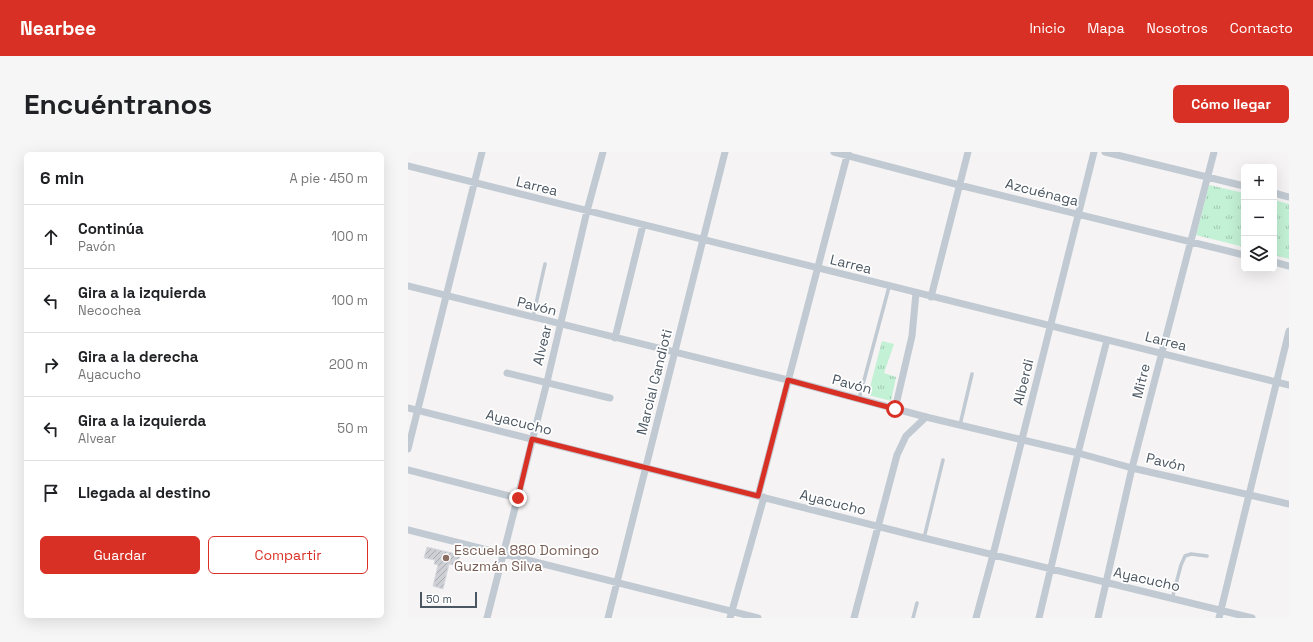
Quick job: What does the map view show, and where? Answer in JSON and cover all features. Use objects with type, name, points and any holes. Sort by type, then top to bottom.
[{"type":"street","points":[[408,449],[482,152]]},
{"type":"street","name":"Alvear","points":[[487,618],[547,382],[587,212],[603,152]]},
{"type":"street","name":"Marcial Candioti","points":[[608,618],[725,152]]},
{"type":"street","name":"Azcuénaga","points":[[834,152],[848,153],[958,185],[1241,254]]},
{"type":"street","points":[[931,297],[958,185],[968,152]]},
{"type":"street","name":"Alberdi","points":[[976,618],[1094,152]]},
{"type":"street","points":[[1105,152],[1241,185]]},
{"type":"street","name":"Mitre","points":[[1098,618],[1132,468],[1206,178],[1214,152]]},
{"type":"street","points":[[730,615],[761,496],[788,380],[848,153]]},
{"type":"street","name":"Larrea","points":[[408,166],[643,226],[1289,385]]},
{"type":"street","points":[[1277,194],[1289,196]]},
{"type":"street","points":[[615,338],[643,226]]},
{"type":"street","points":[[1277,263],[1289,266]]},
{"type":"street","name":"Pavón","points":[[408,286],[560,325],[788,380],[926,417],[1078,453],[1132,468],[1289,504]]},
{"type":"street","points":[[895,409],[912,336],[916,293]]},
{"type":"street","points":[[1219,618],[1289,331]]},
{"type":"street","points":[[1039,618],[1078,453],[1107,340]]},
{"type":"street","points":[[507,373],[610,398]]},
{"type":"street","name":"Ayacucho","points":[[408,408],[761,496],[878,527],[1252,618]]},
{"type":"street","points":[[854,618],[892,471],[906,436],[926,417]]},
{"type":"street","points":[[408,470],[518,498]]},
{"type":"street","points":[[408,530],[617,582],[730,615],[758,618]]},
{"type":"lane","points":[[532,318],[545,264]]},
{"type":"lane","points":[[859,399],[888,286]]},
{"type":"lane","points":[[960,425],[972,374]]},
{"type":"lane","points":[[924,538],[943,460]]},
{"type":"lane","points":[[1172,599],[1181,565],[1185,556],[1191,554],[1207,556]]},
{"type":"lane","points":[[913,618],[917,603]]},
{"type":"green space","points":[[1209,185],[1241,192],[1241,246],[1196,235]]},
{"type":"green space","points":[[1277,201],[1289,204],[1289,259],[1277,256]]},
{"type":"green space","points":[[882,341],[894,344],[884,373],[896,377],[891,401],[868,395]]},
{"type":"building","points":[[427,547],[460,555],[457,566],[449,564],[443,589],[433,586],[438,565],[434,564],[435,560],[424,558]]},
{"type":"place","name":"Escuela 880 Domingo Guzmán Silva","points":[[446,558]]},
{"type":"route","points":[[518,498],[532,439],[758,496],[788,380],[895,409]]}]
